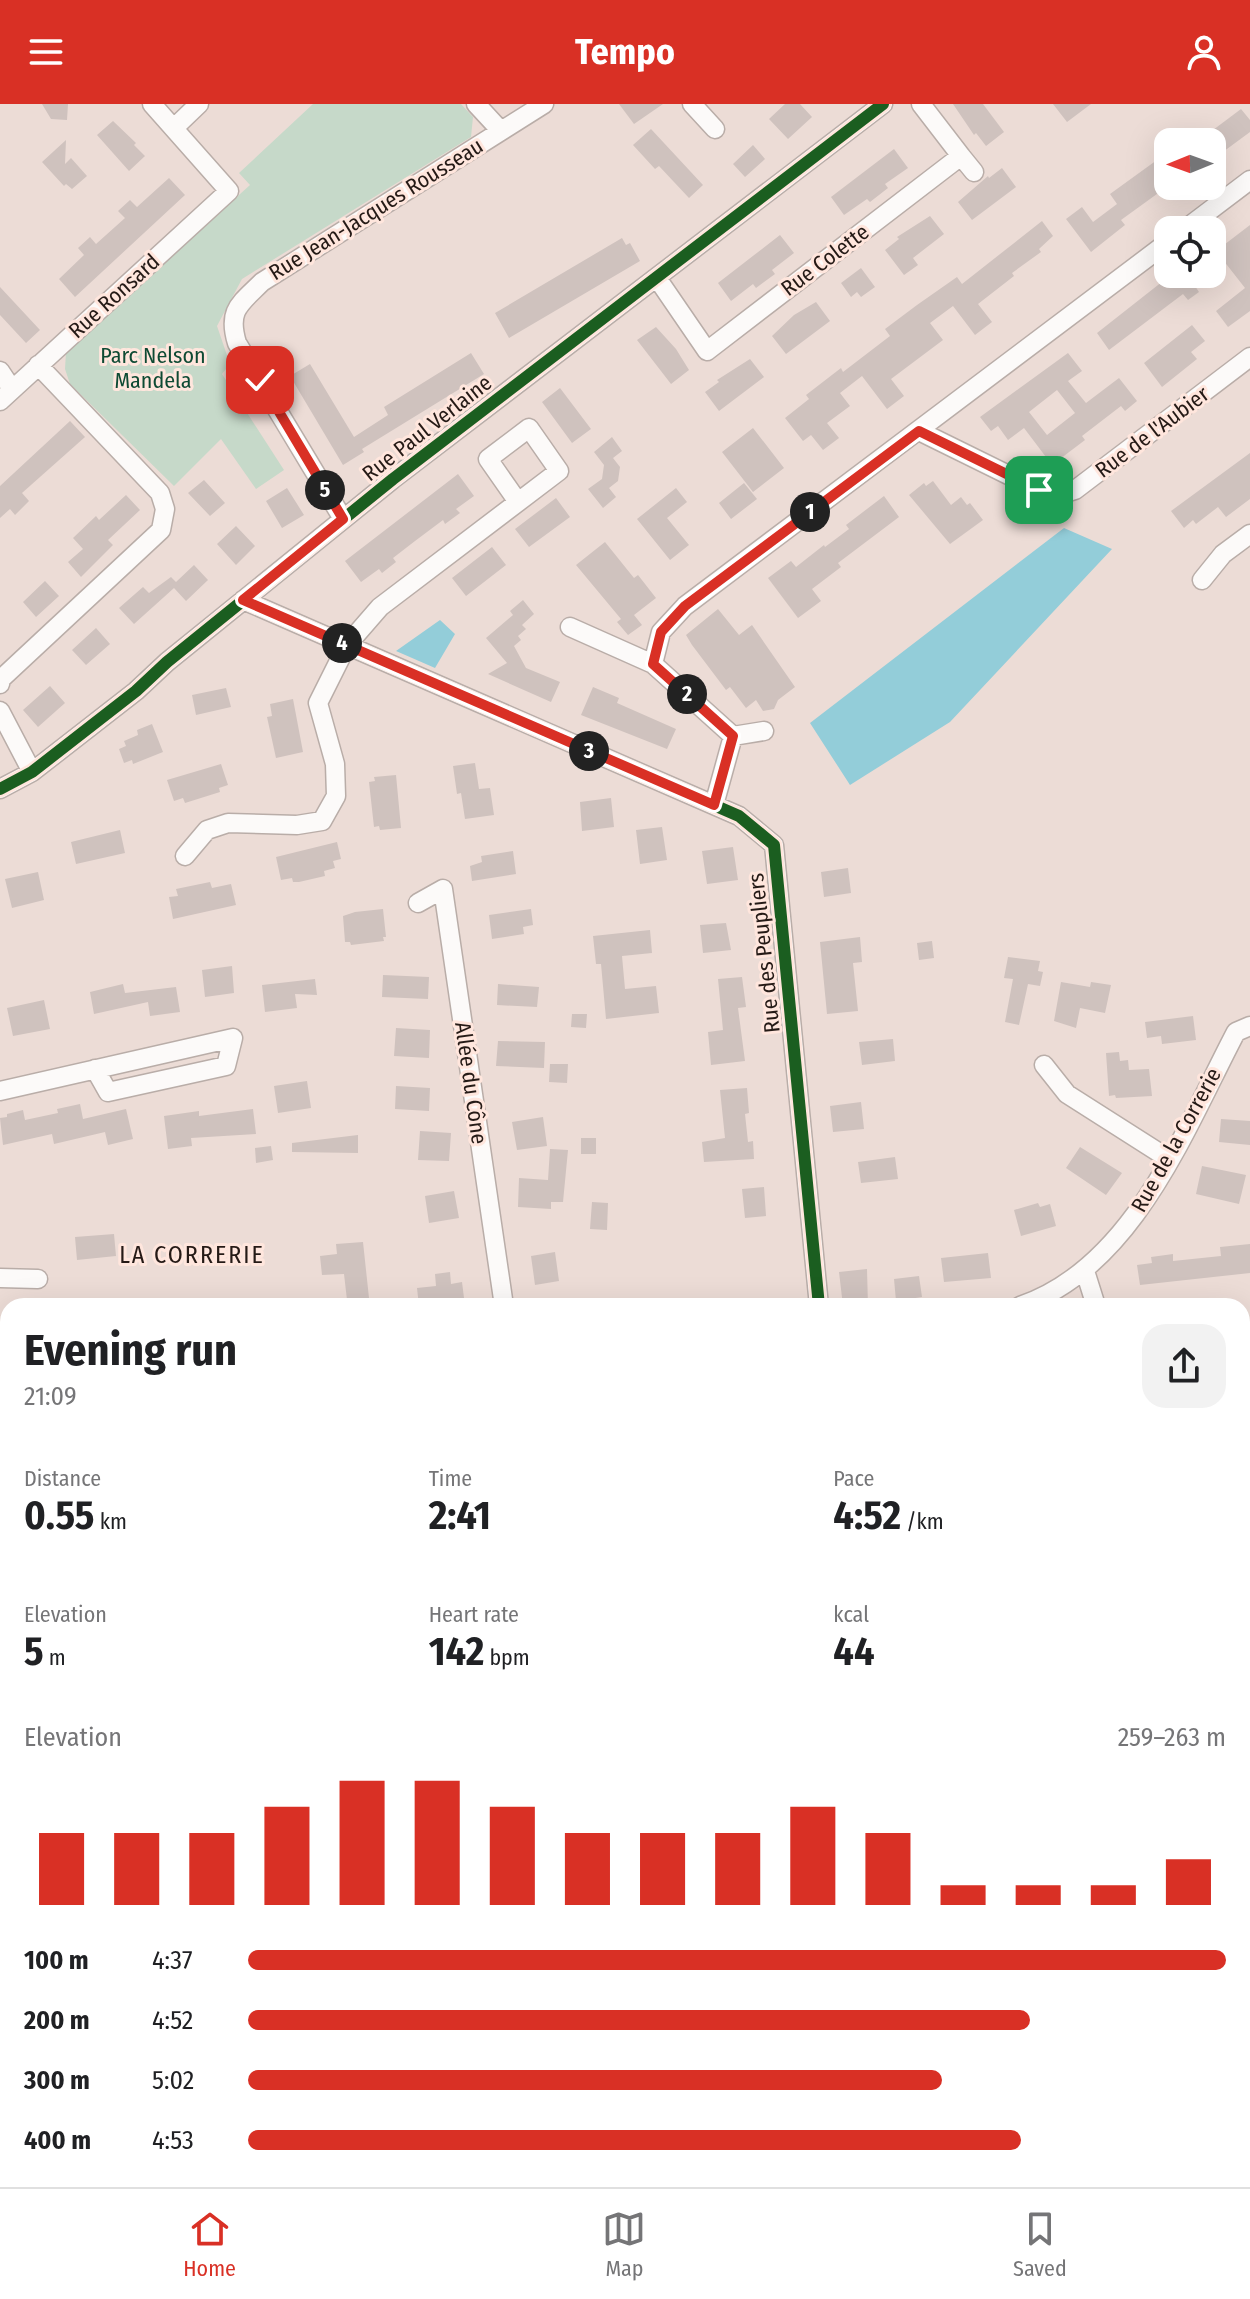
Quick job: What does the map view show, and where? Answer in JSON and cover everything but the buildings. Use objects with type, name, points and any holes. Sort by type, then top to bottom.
[{"type":"street","points":[[152,104],[174,128],[199,104]]},
{"type":"street","name":"Rue Jean-Jacques Rousseau","points":[[343,519],[237,343],[232,324],[239,305],[262,282],[501,131],[476,104]]},
{"type":"street","points":[[501,131],[544,104]]},
{"type":"street","points":[[692,104],[715,129]]},
{"type":"street","name":"Rue Paul Verlaine","points":[[0,789],[32,772],[136,691],[343,519],[883,104]]},
{"type":"street","points":[[921,104],[974,172]]},
{"type":"street","name":"Rue Ronsard","points":[[6,395],[229,191],[174,128]]},
{"type":"street","name":"Rue Colette","points":[[657,278],[707,351],[961,156]]},
{"type":"street","points":[[1202,216],[1250,180]]},
{"type":"street","points":[[653,664],[661,632],[685,606],[1154,253]]},
{"type":"street","name":"Rue de l'Aubier","points":[[919,431],[1039,490],[1059,495],[1075,490],[1250,357]]},
{"type":"street","points":[[0,684],[1,679],[161,530],[165,509],[160,493],[38,365]]},
{"type":"street","points":[[0,371],[6,395]]},
{"type":"street","points":[[185,856],[207,830],[228,823],[297,825],[322,821],[336,796],[335,764],[318,703],[347,645],[380,607],[518,502]]},
{"type":"street","points":[[1202,580],[1223,554],[1250,534]]},
{"type":"street","name":"Rue des Peupliers","points":[[243,600],[739,816],[774,845],[818,1298]]},
{"type":"street","points":[[570,627],[653,664],[733,736]]},
{"type":"street","points":[[0,711],[32,772]]},
{"type":"street","points":[[733,736],[764,731]]},
{"type":"street","points":[[714,805],[733,736]]},
{"type":"street","name":"Allée du Cône","points":[[418,903],[443,889],[503,1298]]},
{"type":"street","name":"Rue de la Correrie","points":[[1039,1298],[1085,1271],[1143,1207],[1236,1032],[1250,1026]]},
{"type":"street","points":[[0,1091],[95,1069],[233,1038],[226,1066],[108,1092],[95,1069]]},
{"type":"street","points":[[1044,1065],[1067,1094],[1169,1159]]},
{"type":"street","points":[[1085,1271],[1093,1298]]},
{"type":"street","points":[[0,1278],[38,1279]]},
{"type":"green space","name":"Parc Nelson Mandela","points":[[313,104],[461,104],[473,117],[471,137],[242,279],[217,326],[230,364],[222,374],[284,470],[256,489],[221,439],[174,486],[70,384],[65,369],[66,352],[250,185],[239,173]]},
{"type":"water","points":[[1064,528],[1112,549],[950,722],[850,785],[810,723]]},
{"type":"water","points":[[440,620],[455,634],[435,668],[396,651]]},
{"type":"cycle path","points":[[0,789],[32,772],[136,691],[167,662],[393,479],[883,104]]},
{"type":"cycle path","points":[[243,600],[739,816],[774,845],[818,1298]]},
{"type":"district","name":"LA CORRERIE","points":[[192,1255]]},
{"type":"route","points":[[260,380],[343,519],[243,600],[714,805],[733,736],[653,664],[661,632],[685,606],[919,431],[1039,490]]}]
